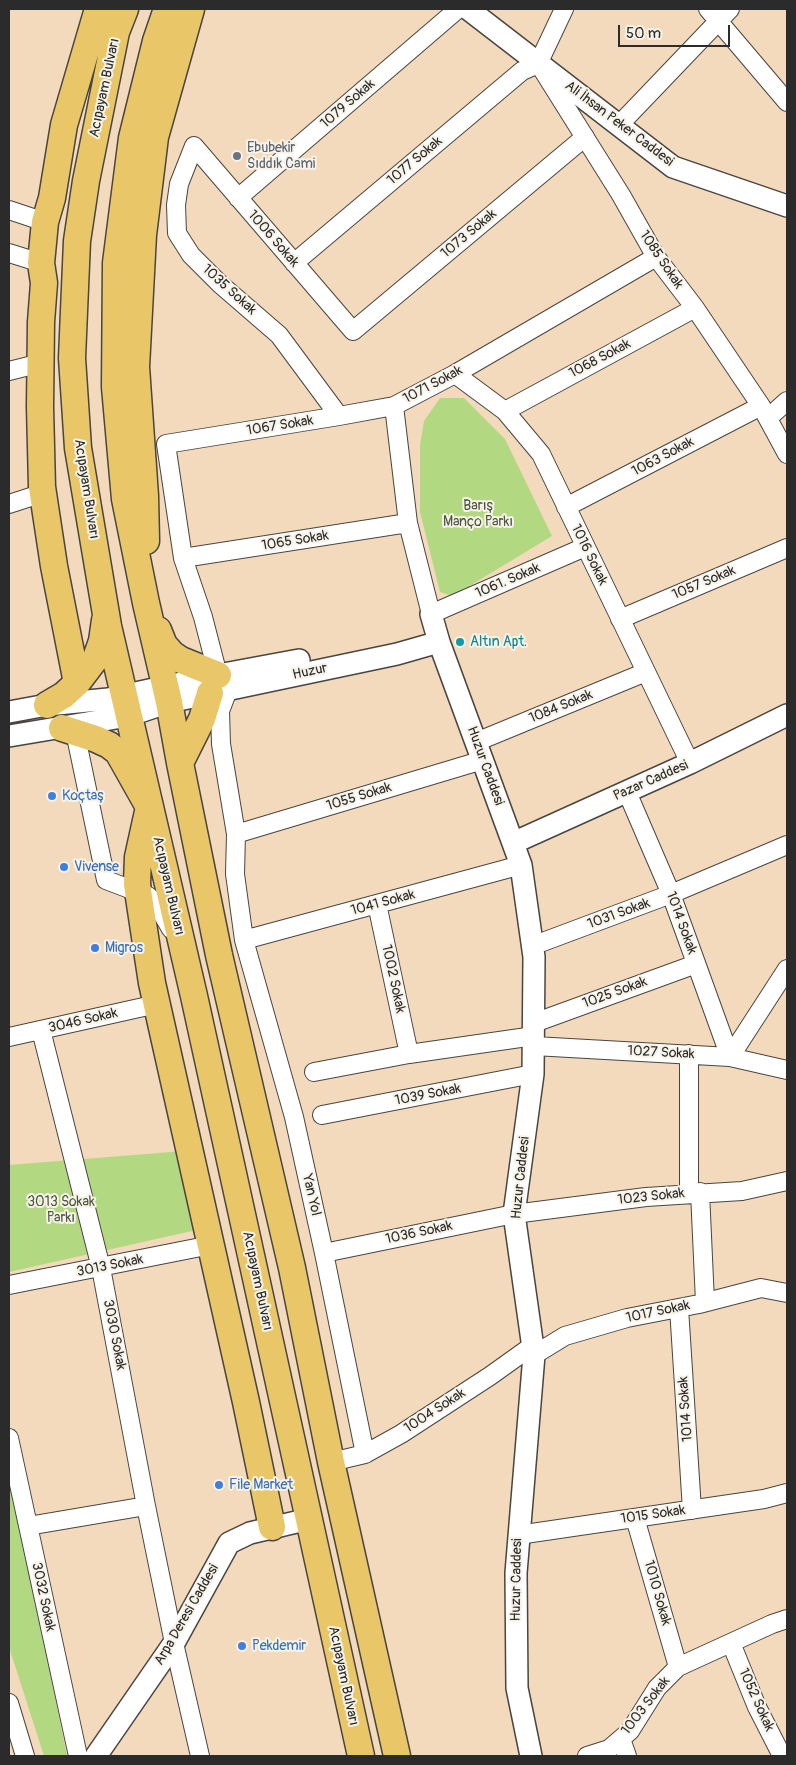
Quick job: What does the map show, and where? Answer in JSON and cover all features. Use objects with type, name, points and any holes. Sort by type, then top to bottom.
[{"type":"main road","points":[[77,684],[54,566],[43,493],[40,450],[41,322],[44,283],[41,263],[44,222],[52,198],[64,126],[98,9]]},
{"type":"main road","name":"Acıpayam Bulvarı","points":[[125,9],[116,32],[86,181],[77,241],[72,358],[78,448],[106,612],[126,706],[184,955],[361,1756]]},
{"type":"main road","points":[[167,9],[156,41],[132,138],[116,263],[115,387],[125,499],[231,1009],[292,1268],[331,1462],[397,1756]]},
{"type":"main road","points":[[180,763],[219,686],[172,654],[164,645],[146,603],[145,496],[136,367],[143,235],[155,137],[191,9]]},
{"type":"main road","points":[[48,705],[77,684],[96,658],[102,641],[106,612]]},
{"type":"main road","points":[[68,730],[109,745],[118,752],[149,807],[138,857],[138,892],[152,983],[246,1402],[272,1527]]},
{"type":"street","name":"1079 Sokak","points":[[238,198],[458,9]]},
{"type":"street","name":"Ali İhsan Peker Caddesi","points":[[468,9],[672,167],[787,206]]},
{"type":"street","points":[[538,64],[564,9]]},
{"type":"street","points":[[619,125],[719,13],[787,102]]},
{"type":"street","name":"1085 Sokak","points":[[538,64],[621,195],[656,257],[695,308],[764,412],[787,454]]},
{"type":"street","name":"1077 Sokak","points":[[294,263],[522,71],[538,64]]},
{"type":"street","name":"1073 Sokak","points":[[353,331],[585,137]]},
{"type":"street","name":"1006 Sokak","points":[[194,146],[353,331]]},
{"type":"street","name":"1035 Sokak","points":[[194,146],[179,184],[176,205],[178,233],[191,255],[220,284],[279,335],[339,416]]},
{"type":"street","points":[[9,210],[44,222]]},
{"type":"street","points":[[9,254],[41,263]]},
{"type":"street","name":"1071 Sokak","points":[[435,629],[408,523],[394,406],[455,374],[656,257]]},
{"type":"street","name":"1068 Sokak","points":[[505,411],[695,308]]},
{"type":"street","points":[[9,371],[41,363]]},
{"type":"street","name":"1016 Sokak","points":[[455,374],[505,411],[542,454],[566,508],[690,763]]},
{"type":"street","name":"1063 Sokak","points":[[566,508],[787,402]]},
{"type":"street","name":"1067 Sokak","points":[[183,558],[166,444],[394,406]]},
{"type":"street","points":[[9,504],[43,493]]},
{"type":"street","name":"1065 Sokak","points":[[183,558],[408,523]]},
{"type":"street","name":"1061. Sokak","points":[[435,629],[585,547]]},
{"type":"street","name":"1057 Sokak","points":[[620,619],[787,548]]},
{"type":"street","points":[[183,558],[203,616],[219,686]]},
{"type":"street","name":"Huzur","points":[[126,706],[167,694],[219,686],[324,655],[413,637],[435,629]]},
{"type":"street","name":"Huzur Caddesi","points":[[435,629],[521,865],[532,946],[533,1074],[514,1214],[533,1350],[516,1572],[517,1688],[531,1756]]},
{"type":"street","name":"1084 Sokak","points":[[480,751],[646,672]]},
{"type":"street","name":"Yan Yol","points":[[219,686],[221,744],[236,834],[235,874],[244,940],[294,1117],[365,1454]]},
{"type":"street","points":[[9,712],[48,705],[108,699],[126,706]]},
{"type":"street","points":[[9,736],[68,730],[126,706]]},
{"type":"street","name":"Pazar Caddesi","points":[[513,843],[690,763],[787,715]]},
{"type":"street","points":[[68,730],[106,880],[148,896],[156,903],[184,955]]},
{"type":"street","name":"1055 Sokak","points":[[236,834],[480,751]]},
{"type":"street","name":"1014 Sokak","points":[[627,792],[671,894],[730,1057]]},
{"type":"street","name":"1031 Sokak","points":[[532,946],[671,894],[787,845]]},
{"type":"street","name":"1041 Sokak","points":[[244,940],[521,865]]},
{"type":"street","name":"1002 Sokak","points":[[377,904],[409,1054]]},
{"type":"street","name":"1025 Sokak","points":[[534,1035],[696,964]]},
{"type":"street","points":[[730,1057],[787,969]]},
{"type":"street","name":"3046 Sokak","points":[[9,1038],[157,1004]]},
{"type":"street","name":"3030 Sokak","points":[[41,1030],[101,1268],[146,1506],[174,1643],[200,1756]]},
{"type":"street","points":[[314,1072],[409,1054],[534,1035]]},
{"type":"street","name":"1027 Sokak","points":[[534,1035],[689,1054],[730,1057],[787,1070]]},
{"type":"street","points":[[689,1054],[695,1193],[705,1302]]},
{"type":"street","name":"1039 Sokak","points":[[322,1115],[533,1074]]},
{"type":"street","name":"1023 Sokak","points":[[514,1214],[646,1196],[742,1191],[787,1181]]},
{"type":"street","name":"1036 Sokak","points":[[324,1253],[514,1214]]},
{"type":"street","name":"3013 Sokak","points":[[9,1285],[211,1245]]},
{"type":"street","name":"1017 Sokak","points":[[533,1350],[565,1336],[627,1318],[679,1308],[761,1288],[787,1293]]},
{"type":"street","name":"1014 Sokak","points":[[679,1308],[692,1510]]},
{"type":"street","name":"1004 Sokak","points":[[331,1462],[365,1454],[401,1434],[533,1350]]},
{"type":"street","name":"3032 Sokak","points":[[9,1438],[78,1756]]},
{"type":"street","name":"1015 Sokak","points":[[518,1535],[764,1499],[787,1493]]},
{"type":"street","points":[[28,1526],[146,1506]]},
{"type":"street","name":"1010 Sokak","points":[[635,1518],[678,1667]]},
{"type":"street","name":"Arpa Deresi Caddesi","points":[[96,1756],[174,1643],[229,1543],[250,1533],[309,1519]]},
{"type":"street","name":"1003 Sokak","points":[[587,1756],[609,1749],[630,1731],[657,1688],[678,1667],[787,1619]]},
{"type":"street","name":"1052 Sokak","points":[[732,1643],[757,1707],[782,1756]]},
{"type":"street","points":[[9,1704],[25,1756]]},
{"type":"street","points":[[621,1739],[627,1756]]},
{"type":"green space","name":"Barış Manço Parkı","points":[[440,398],[464,398],[505,439],[552,536],[453,596],[440,592],[420,512],[420,445],[424,421]]},
{"type":"green space","name":"3013 Sokak Parkı","points":[[183,1151],[201,1229],[9,1272],[9,1165]]},
{"type":"green space","points":[[9,1473],[67,1756],[44,1756],[9,1647]]},
{"type":"place","name":"Ebubekir Sıddık Cami","points":[[237,156]]},
{"type":"place","name":"Altın Apt.","points":[[460,642]]},
{"type":"place","name":"Koçtaş","points":[[52,796]]},
{"type":"place","name":"Vivense","points":[[64,867]]},
{"type":"place","name":"Migros","points":[[95,948]]},
{"type":"place","name":"File Market","points":[[219,1485]]},
{"type":"place","name":"Pekdemir","points":[[242,1646]]}]
